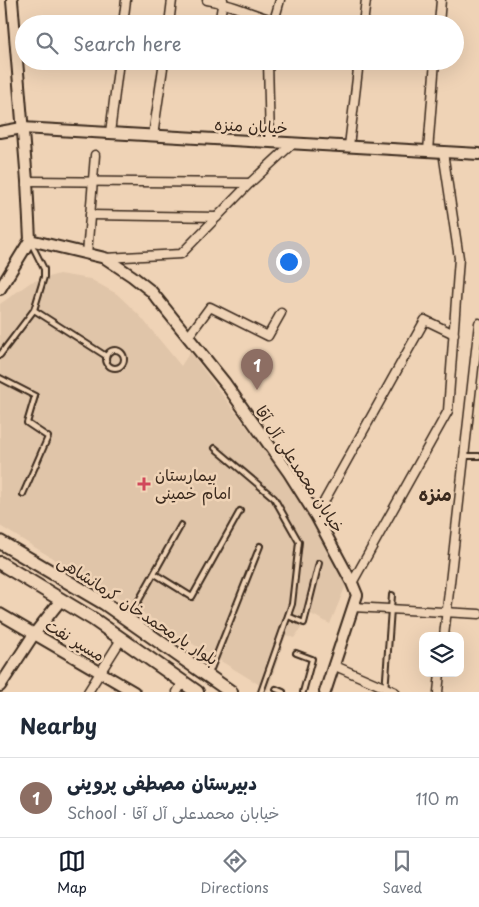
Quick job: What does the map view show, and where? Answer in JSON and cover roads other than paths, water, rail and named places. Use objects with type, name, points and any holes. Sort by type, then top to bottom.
[{"type":"main road","name":"بلوار یارمحمدخان کرمانشاهی","points":[[0,542],[95,598],[231,692]]},
{"type":"main road","name":"بلوار یارمحمدخان کرمانشاهی","points":[[0,563],[122,638],[180,687],[197,692]]},
{"type":"main road","points":[[61,600],[68,598],[72,594],[70,583]]},
{"type":"main road","points":[[87,615],[84,608],[85,602],[95,598]]},
{"type":"street","points":[[124,15],[126,0]]},
{"type":"street","points":[[170,15],[172,0]]},
{"type":"street","points":[[207,0],[223,1],[254,15]]},
{"type":"street","points":[[275,15],[280,0]]},
{"type":"street","points":[[364,15],[366,0]]},
{"type":"street","points":[[440,15],[441,0]]},
{"type":"street","points":[[221,15],[223,1]]},
{"type":"street","points":[[11,2],[15,24]]},
{"type":"street","points":[[0,289],[30,240],[20,70]]},
{"type":"street","points":[[110,133],[118,70]]},
{"type":"street","points":[[153,136],[163,70]]},
{"type":"street","points":[[268,70],[270,142]]},
{"type":"street","points":[[349,146],[358,70]]},
{"type":"street","points":[[428,151],[434,70]]},
{"type":"street","name":"خیابان منزه","points":[[0,132],[22,128],[479,154]]},
{"type":"street","points":[[105,258],[181,254],[250,183],[293,143]]},
{"type":"street","points":[[352,583],[448,411],[459,258],[442,152]]},
{"type":"street","points":[[86,254],[95,155]]},
{"type":"street","points":[[27,181],[250,183]]},
{"type":"street","points":[[90,215],[217,217]]},
{"type":"street","name":"خیابان محمدعلی آل آقا","points":[[30,240],[105,258],[151,291],[230,390],[289,473],[316,516],[352,583],[356,595],[325,692]]},
{"type":"street","points":[[188,337],[210,307],[268,336],[281,313]]},
{"type":"street","points":[[316,516],[425,320],[454,334]]},
{"type":"street","points":[[444,632],[479,323]]},
{"type":"street","points":[[0,686],[34,634],[61,600]]},
{"type":"street","points":[[353,606],[479,614]]},
{"type":"street","name":"مسیر نفت","points":[[0,614],[134,692]]},
{"type":"street","points":[[88,692],[122,638]]},
{"type":"street","points":[[333,665],[385,690],[395,692]]},
{"type":"street","points":[[438,692],[440,677]]},
{"type":"lane","points":[[0,355],[34,310],[44,277],[44,269],[30,240]]},
{"type":"lane","points":[[34,310],[106,356]]},
{"type":"lane","points":[[116,350],[122,354],[123,363],[116,369],[110,368],[106,362],[106,356],[110,351],[116,350]]},
{"type":"lane","points":[[0,378],[35,396],[27,423],[48,437],[23,494]]},
{"type":"lane","points":[[215,448],[274,498],[299,542],[292,604],[261,692]]},
{"type":"lane","points":[[464,456],[479,456]]},
{"type":"lane","points":[[155,574],[192,597],[240,511]]},
{"type":"lane","points":[[128,620],[181,525]]},
{"type":"lane","points":[[208,676],[260,546]]},
{"type":"lane","points":[[288,616],[304,622],[320,563]]},
{"type":"lane","points":[[385,690],[392,595]]},
{"type":"lane","points":[[296,653],[312,659],[304,692]]},
{"type":"lane","points":[[276,689],[283,692]]},
{"type":"place","name":"دبیرستان مصطفی پروینی","points":[[257,390]]},
{"type":"place","name":"بیمارستان امام خمینی","points":[[144,484]]},
{"type":"district","name":"منزه","points":[[435,495]]}]
